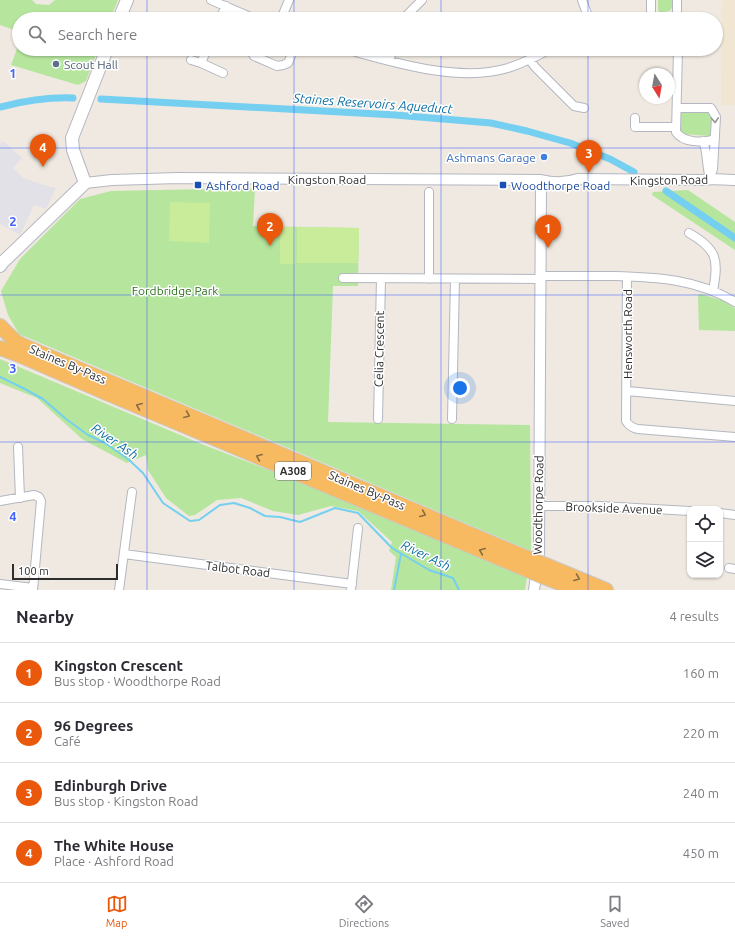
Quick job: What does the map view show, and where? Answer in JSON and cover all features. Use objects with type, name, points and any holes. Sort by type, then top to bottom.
[{"type":"highway","name":"Staines By-Pass","points":[[0,326],[15,341],[22,345],[519,560]]},
{"type":"highway","name":"Staines By-Pass","points":[[0,348],[104,392],[546,571],[606,590]]},
{"type":"highway","name":"Staines By-Pass","points":[[546,571],[578,590]]},
{"type":"main road","points":[[122,12],[127,0]]},
{"type":"main road","points":[[1,264],[85,183],[73,150],[72,138],[104,56]]},
{"type":"street","points":[[211,0],[239,12]]},
{"type":"street","points":[[284,12],[289,0]]},
{"type":"street","points":[[582,0],[586,12]]},
{"type":"street","points":[[651,0],[651,12]]},
{"type":"street","points":[[677,0],[677,12]]},
{"type":"street","points":[[409,12],[418,1]]},
{"type":"street","points":[[223,12],[226,6]]},
{"type":"street","points":[[201,63],[204,56]]},
{"type":"street","points":[[254,56],[277,66],[288,63],[291,56]]},
{"type":"street","points":[[371,56],[446,72],[464,74],[508,68],[537,56]]},
{"type":"street","points":[[390,61],[391,56]]},
{"type":"street","points":[[678,56],[676,132],[679,136],[690,140],[703,141],[715,139]]},
{"type":"street","points":[[191,60],[223,73]]},
{"type":"street","points":[[530,60],[535,67],[574,106],[584,108]]},
{"type":"street","points":[[677,108],[711,108],[714,112],[716,117],[715,139],[713,168],[710,178]]},
{"type":"street","points":[[635,118],[635,127],[676,127]]},
{"type":"street","points":[[703,141],[706,150],[707,168],[710,178]]},
{"type":"street","name":"Kingston Road","points":[[85,183],[112,180],[178,178],[541,180],[548,182],[565,182],[578,179],[702,180],[710,178],[716,180],[735,180]]},
{"type":"street","name":"Woodthorpe Road","points":[[534,590],[539,553],[541,180]]},
{"type":"street","points":[[429,192],[429,278]]},
{"type":"street","points":[[689,233],[704,242],[714,257],[716,267],[713,291]]},
{"type":"street","points":[[343,278],[455,279],[627,276],[685,282],[713,291],[735,302]]},
{"type":"street","name":"Hensworth Road","points":[[627,276],[626,421],[632,428],[735,437]]},
{"type":"street","name":"Celia Crescent","points":[[378,419],[381,278]]},
{"type":"street","points":[[452,419],[455,279]]},
{"type":"street","name":"Hensworth Road","points":[[627,391],[735,401]]},
{"type":"street","points":[[18,447],[20,498]]},
{"type":"street","points":[[119,590],[132,492]]},
{"type":"street","points":[[0,501],[34,495],[39,497],[42,501],[33,589],[0,584]]},
{"type":"street","name":"Brookside Avenue","points":[[539,506],[600,506],[687,511]]},
{"type":"street","points":[[723,514],[735,515]]},
{"type":"street","points":[[352,587],[358,528]]},
{"type":"street","name":"Talbot Road","points":[[124,554],[352,587]]},
{"type":"shaded area","points":[[722,0],[735,0],[735,105],[721,105],[721,56],[723,56]]},
{"type":"shaded area","points":[[3,141],[22,158],[13,168],[22,177],[56,188],[46,209],[34,205],[20,235],[0,224],[0,145]]},
{"type":"green space","points":[[0,0],[32,0],[36,4],[49,5],[55,0],[118,0],[113,12],[12,12],[12,29],[0,25]]},
{"type":"green space","points":[[658,0],[673,0],[671,9],[666,12],[659,12]]},
{"type":"green space","points":[[14,56],[95,56],[86,81],[78,85],[11,65]]},
{"type":"green space","points":[[708,110],[712,112],[712,132],[709,136],[683,134],[680,132],[680,114],[684,111]]},
{"type":"green space","name":"Fordbridge Park","points":[[255,188],[253,226],[359,228],[358,286],[333,286],[328,422],[530,425],[531,551],[19,334],[8,315],[1,291],[20,259],[80,199],[111,191]]},
{"type":"green space","points":[[688,190],[735,222],[735,250],[652,195],[653,192]]},
{"type":"green space","points":[[170,202],[210,203],[209,243],[169,241]]},
{"type":"green space","points":[[280,227],[295,227],[295,264],[280,264]]},
{"type":"green space","points":[[297,227],[359,228],[358,263],[297,263]]},
{"type":"green space","points":[[701,294],[721,300],[735,308],[735,331],[699,330],[698,295]]},
{"type":"green space","points":[[0,359],[204,445],[360,505],[527,577],[525,590],[391,590],[396,557],[389,551],[392,542],[358,511],[331,506],[298,515],[273,511],[241,498],[217,500],[195,515],[189,516],[166,498],[148,470],[146,455],[127,463],[82,439],[37,398],[0,383]]},
{"type":"waterway","name":"Staines Reservoirs Aqueduct","points":[[0,107],[36,100],[73,98]]},
{"type":"waterway","name":"Staines Reservoirs Aqueduct","points":[[101,99],[395,115],[491,123],[570,143],[610,159],[634,172]]},
{"type":"waterway","name":"Staines Reservoirs Aqueduct","points":[[666,191],[735,238]]},
{"type":"waterway","name":"River Ash","points":[[0,377],[43,399],[66,419],[88,435],[105,443],[128,459],[143,473],[163,503],[190,521],[199,520],[220,505],[234,503],[250,508],[265,516],[280,517],[300,522],[335,508],[358,513],[392,548],[429,570],[453,578],[459,590]]},
{"type":"waterway","points":[[394,590],[401,554]]},
{"type":"place","name":"Scout Hall","points":[[56,64]]},
{"type":"place","name":"Ashmans Garage","points":[[544,157]]},
{"type":"place","name":"The White House","points":[[43,167]]},
{"type":"place","name":"Edinburgh Drive","points":[[589,173]]},
{"type":"place","name":"Ashford Road","points":[[198,185]]},
{"type":"place","name":"Woodthorpe Road","points":[[503,185]]},
{"type":"place","name":"96 Degrees","points":[[270,246]]},
{"type":"place","name":"Kingston Crescent","points":[[548,248]]}]
